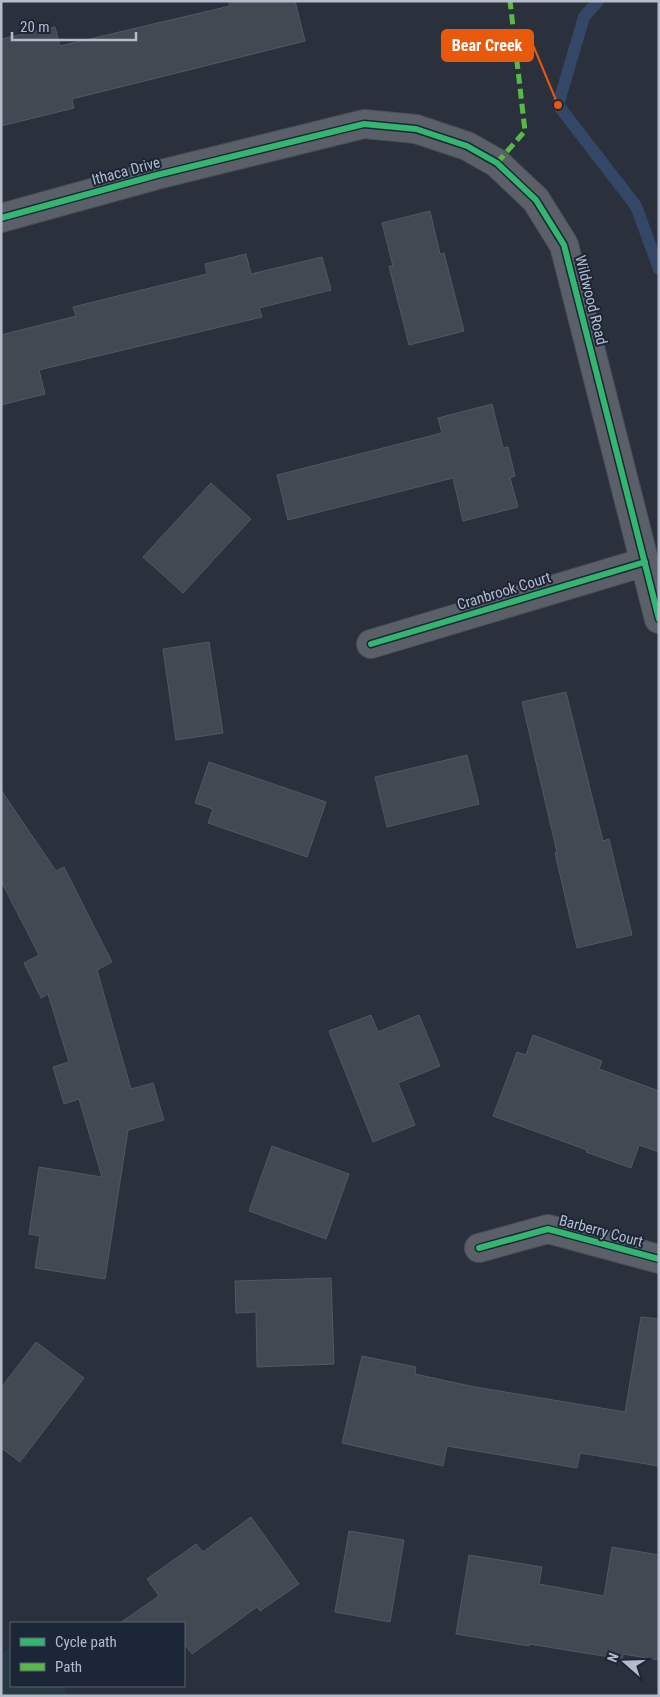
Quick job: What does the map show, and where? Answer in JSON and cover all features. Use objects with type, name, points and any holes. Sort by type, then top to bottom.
[{"type":"street","name":"Wildwood Road","points":[[258,150],[364,124],[416,129],[466,146],[497,163],[536,200],[564,245],[659,619]]},
{"type":"street","name":"Ithaca Drive","points":[[1,218],[157,175],[258,150]]},
{"type":"street","name":"Cranbrook Court","points":[[371,644],[645,562]]},
{"type":"street","name":"Barberry Court","points":[[480,1248],[548,1230],[659,1259]]},
{"type":"green space","points":[[10,1648],[10,1687],[64,1687],[66,1696],[1,1696],[1,1653]]},
{"type":"building","points":[[228,1],[295,1],[305,41],[72,99],[74,108],[1,126],[1,39],[55,27],[60,46],[230,6]]},
{"type":"building","points":[[430,211],[440,254],[444,253],[464,331],[409,345],[389,266],[393,266],[382,223]]},
{"type":"building","points":[[246,254],[251,274],[322,257],[331,290],[259,308],[262,317],[39,370],[45,394],[1,405],[1,335],[76,316],[73,307],[207,274],[205,264]]},
{"type":"building","points":[[492,404],[503,448],[508,447],[515,476],[510,478],[518,507],[463,521],[453,478],[288,520],[277,475],[442,433],[438,418]]},
{"type":"building","points":[[211,483],[251,519],[183,593],[143,557]]},
{"type":"building","points":[[209,642],[223,733],[176,740],[163,649]]},
{"type":"building","points":[[566,692],[603,841],[609,839],[632,935],[577,948],[522,702]]},
{"type":"building","points":[[467,755],[479,804],[387,827],[375,777]]},
{"type":"building","points":[[209,762],[326,802],[307,857],[208,823],[213,809],[195,803]]},
{"type":"building","points":[[1,790],[56,871],[64,867],[112,962],[97,970],[131,1089],[153,1083],[164,1120],[128,1130],[105,1279],[35,1268],[40,1236],[29,1234],[39,1167],[102,1177],[79,1099],[64,1104],[53,1067],[69,1062],[48,994],[41,998],[24,963],[39,955],[1,881]]},
{"type":"building","points":[[371,1015],[378,1032],[419,1015],[440,1066],[398,1083],[415,1125],[373,1142],[329,1031]]},
{"type":"building","points":[[533,1035],[602,1061],[599,1069],[659,1091],[659,1152],[639,1145],[631,1168],[493,1116],[517,1052],[526,1055]]},
{"type":"building","points":[[272,1146],[349,1174],[326,1239],[249,1211]]},
{"type":"building","points":[[331,1278],[334,1364],[257,1367],[256,1312],[236,1313],[235,1281]]},
{"type":"building","points":[[641,1317],[659,1319],[659,1466],[580,1453],[577,1468],[447,1446],[443,1466],[342,1443],[362,1356],[416,1367],[415,1374],[475,1387],[625,1412]]},
{"type":"building","points":[[36,1342],[84,1378],[20,1462],[1,1448],[1,1388]]},
{"type":"building","points":[[251,1517],[299,1584],[260,1611],[257,1607],[192,1654],[185,1644],[185,1622],[121,1622],[159,1596],[147,1579],[196,1544],[203,1552]]},
{"type":"building","points":[[349,1531],[404,1540],[390,1622],[335,1612]]},
{"type":"building","points":[[612,1547],[659,1555],[659,1660],[623,1654],[622,1659],[456,1634],[469,1555],[542,1567],[539,1584],[604,1596]]},
{"type":"waterway","points":[[598,1],[584,17],[558,105],[636,206],[659,269]]},
{"type":"marked path","points":[[497,163],[525,131],[510,1]]},
{"type":"cycle path","points":[[1,218],[157,175],[364,124],[416,129],[467,146],[497,163],[536,200],[564,245],[659,619]]},
{"type":"cycle path","points":[[371,644],[645,562]]},
{"type":"cycle path","points":[[479,1248],[548,1229],[659,1259]]},
{"type":"place","name":"Bear Creek","points":[[558,105]]}]
